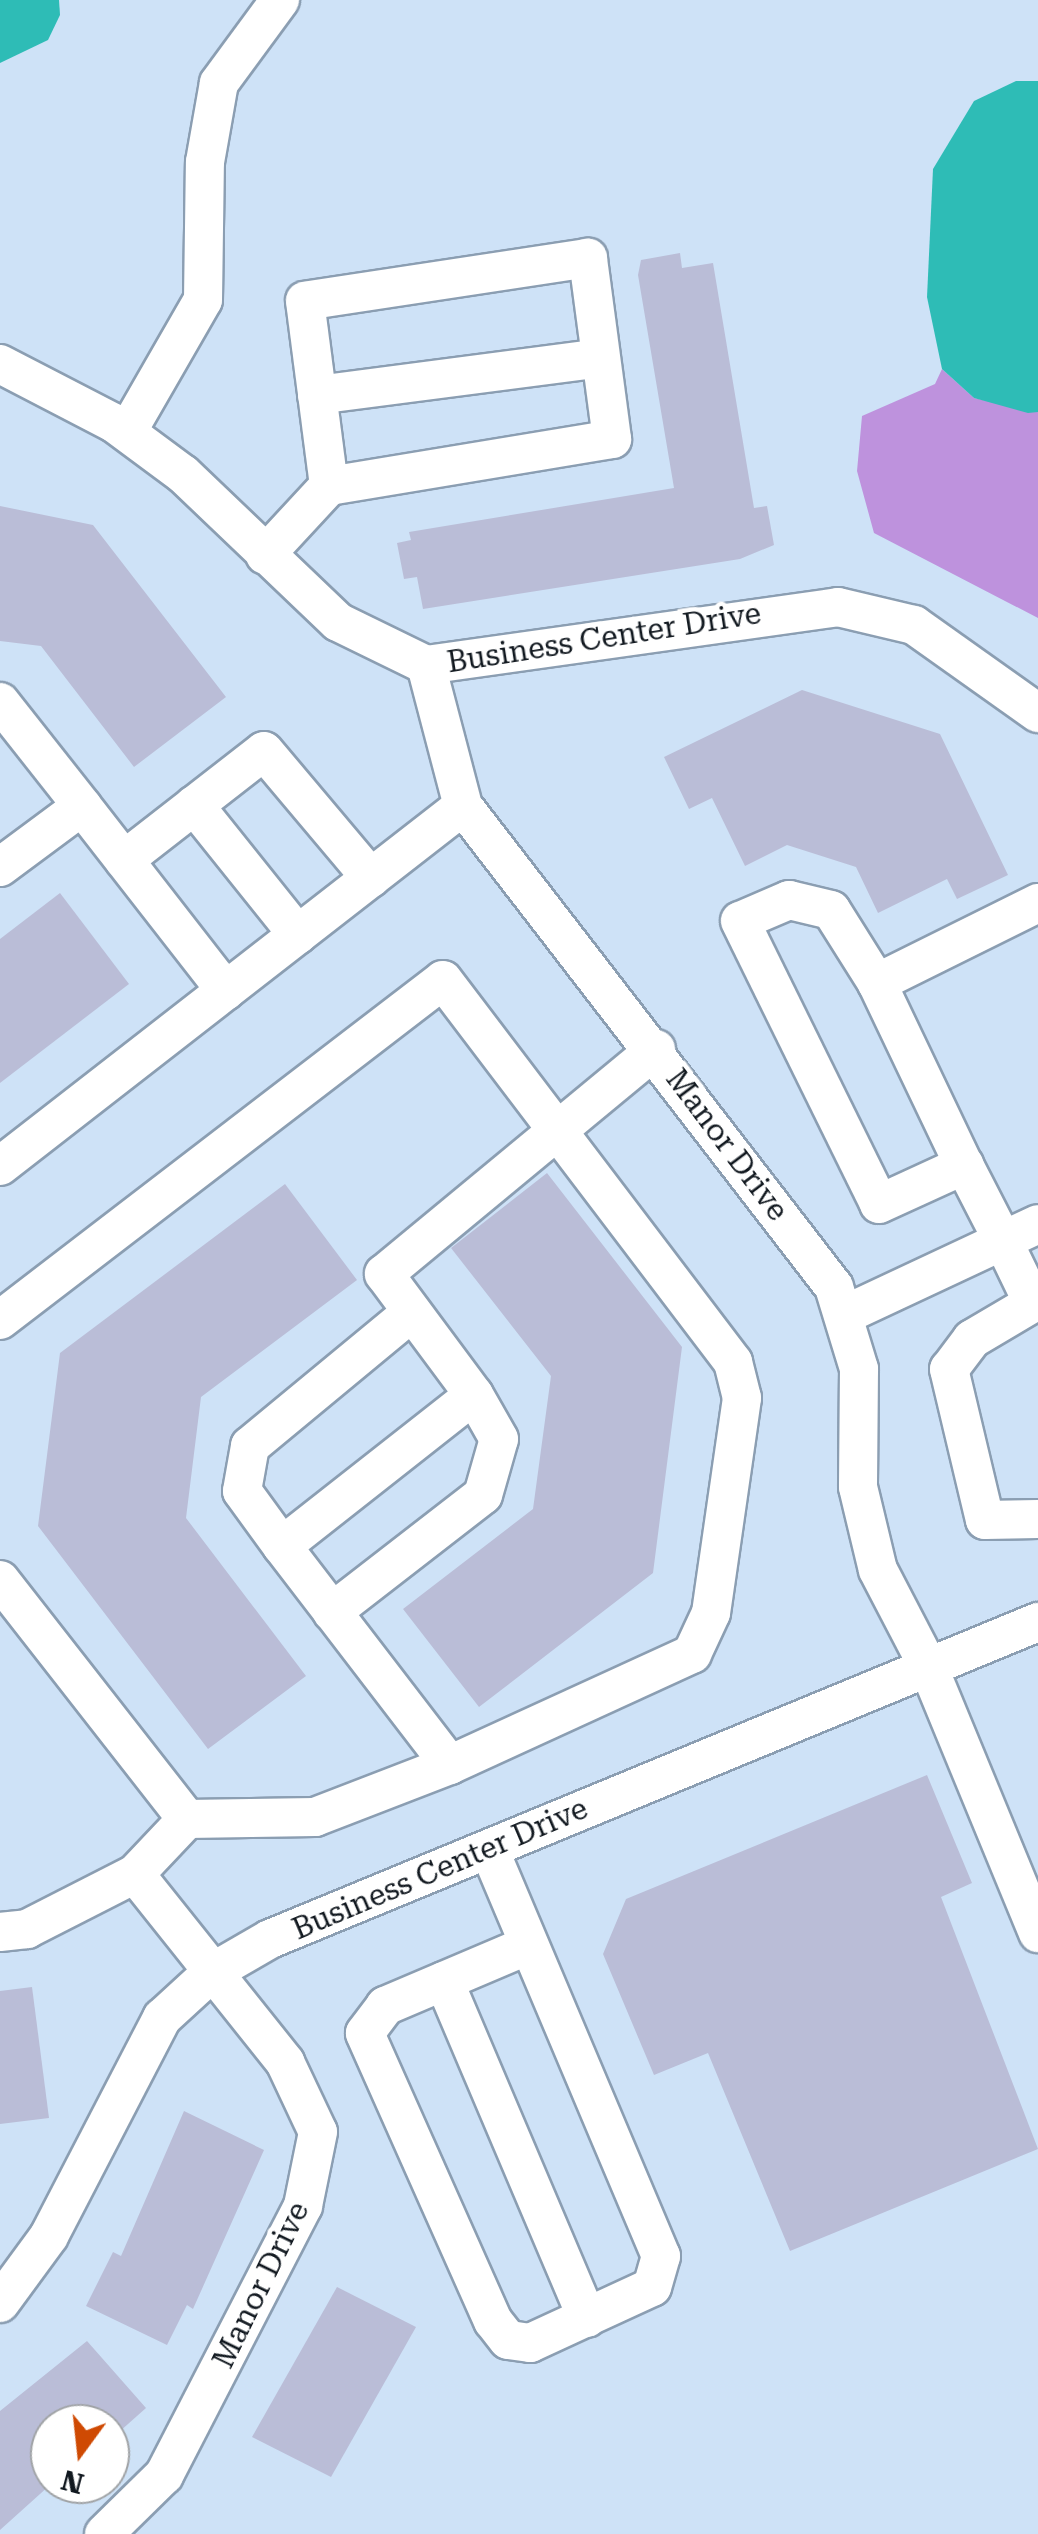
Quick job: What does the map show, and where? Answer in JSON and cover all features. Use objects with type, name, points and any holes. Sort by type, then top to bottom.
[{"type":"street","points":[[127,432],[203,300],[205,162],[219,83],[280,0]]},
{"type":"street","points":[[264,555],[329,486],[612,439],[588,258],[305,301],[329,486]]},
{"type":"street","points":[[318,395],[601,358]]},
{"type":"street","name":"Business Center Drive","points":[[0,364],[127,432],[338,622],[426,665],[838,607],[926,632],[1038,713]]},
{"type":"street","name":"Manor Drive","points":[[426,665],[464,806],[656,1048],[834,1287],[859,1369],[864,1524],[928,1666],[1038,1933]]},
{"type":"street","points":[[0,702],[226,991]]},
{"type":"street","points":[[124,860],[264,750],[370,878]]},
{"type":"street","points":[[194,805],[298,935]]},
{"type":"street","points":[[0,867],[82,806]]},
{"type":"street","points":[[0,1166],[464,806]]},
{"type":"street","points":[[964,1165],[879,1204],[740,921],[789,900],[831,910],[877,983],[964,1165],[1036,1302],[972,1339],[949,1368],[985,1520],[1003,1527],[1038,1519]]},
{"type":"street","points":[[877,983],[1038,903]]},
{"type":"street","points":[[0,1320],[443,980],[557,1123],[733,1362],[742,1398],[711,1613],[692,1654],[450,1765],[315,1816],[187,1820],[135,1874],[27,1929],[0,1932]]},
{"type":"street","points":[[332,1612],[483,1495],[496,1475],[499,1439],[474,1396],[384,1274],[557,1123],[656,1048]]},
{"type":"street","points":[[844,1315],[1038,1224]]},
{"type":"street","points":[[412,1312],[250,1446],[242,1491],[450,1765]]},
{"type":"street","points":[[282,1546],[474,1396]]},
{"type":"street","points":[[0,1580],[187,1820]]},
{"type":"street","name":"Business Center Drive","points":[[0,2302],[50,2236],[162,2018],[211,1973],[489,1849],[1038,1622]]},
{"type":"street","points":[[489,1849],[661,2256],[652,2287],[530,2343],[500,2330],[365,2033],[386,2006],[529,1944]]},
{"type":"street","name":"Manor Drive","points":[[104,2534],[164,2475],[314,2174],[310,2104],[135,1874]]},
{"type":"street","points":[[444,1981],[586,2318]]},
{"type":"shaded area","points":[[0,0],[59,0],[60,15],[48,40],[0,63]]},
{"type":"shaded area","points":[[1016,81],[1038,81],[1038,412],[1028,413],[974,398],[942,369],[927,297],[933,169],[974,101]]},
{"type":"shaded area","points":[[942,369],[974,398],[1038,412],[1038,618],[874,533],[857,471],[862,416],[935,384]]},
{"type":"building","points":[[680,253],[682,268],[713,263],[754,508],[767,506],[774,545],[740,559],[423,609],[417,577],[404,579],[397,543],[411,540],[409,532],[674,488],[638,275],[641,260]]},
{"type":"building","points":[[0,506],[93,525],[226,697],[134,767],[41,646],[0,641]]},
{"type":"building","points":[[802,690],[940,734],[1008,875],[957,899],[947,879],[878,913],[856,867],[787,845],[745,866],[712,798],[689,809],[664,757]]},
{"type":"building","points":[[60,893],[129,984],[0,1083],[0,939]]},
{"type":"building","points":[[547,1173],[682,1347],[653,1573],[479,1707],[403,1609],[533,1509],[551,1376],[451,1248]]},
{"type":"building","points":[[285,1184],[357,1280],[201,1397],[186,1518],[306,1676],[208,1749],[38,1526],[60,1353]]},
{"type":"building","points":[[927,1775],[972,1883],[941,1897],[1038,2149],[790,2251],[708,2053],[654,2075],[603,1954],[626,1899]]},
{"type":"building","points":[[32,1987],[49,2118],[0,2124],[0,1991]]},
{"type":"building","points":[[184,2111],[264,2150],[193,2309],[187,2305],[167,2345],[86,2306],[113,2252],[121,2256]]},
{"type":"building","points":[[337,2287],[416,2327],[331,2477],[252,2437]]},
{"type":"building","points":[[87,2341],[146,2408],[130,2422],[130,2404],[30,2404],[30,2503],[0,2530],[0,2411]]}]
